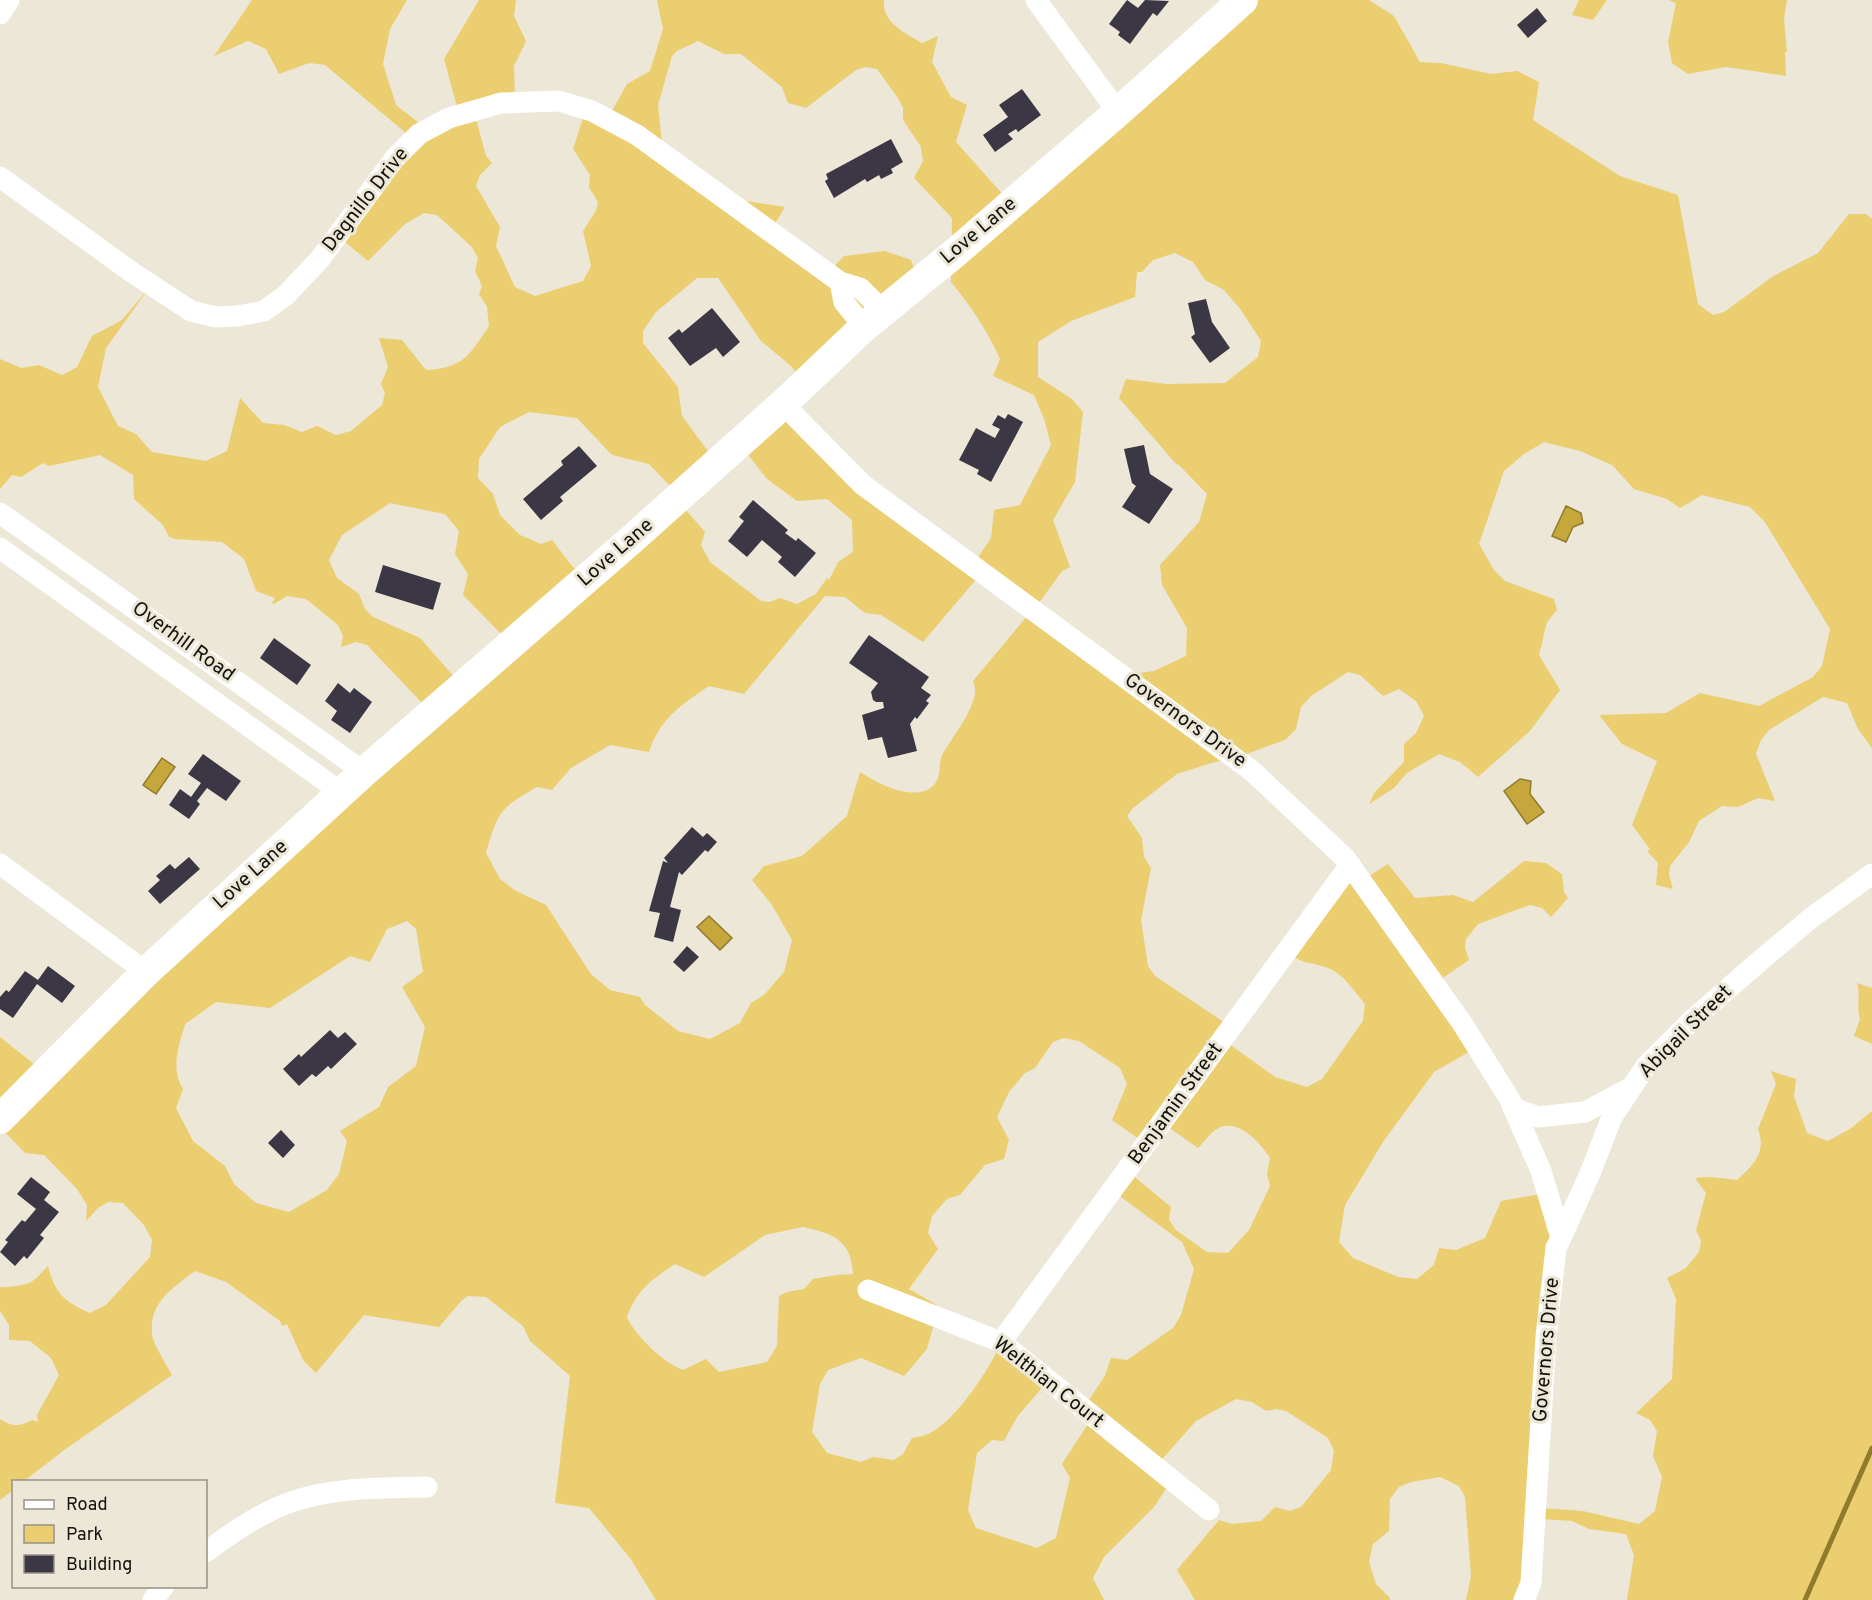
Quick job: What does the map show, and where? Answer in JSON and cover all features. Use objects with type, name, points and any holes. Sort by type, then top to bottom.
[{"type":"street","points":[[0,14],[9,0]]},
{"type":"street","points":[[1036,0],[1119,112]]},
{"type":"street","name":"Love Lane","points":[[0,1119],[146,972],[364,772],[622,548],[874,319],[1119,112],[1243,0]]},
{"type":"street","name":"Dagnillo Drive","points":[[0,177],[133,273],[191,311],[216,317],[238,316],[264,311],[286,296],[320,259],[394,158],[419,134],[449,117],[501,103],[559,101],[592,111],[637,135],[840,282],[844,302],[874,319]]},
{"type":"street","name":"Governors Drive","points":[[783,404],[863,485],[1252,771],[1350,865],[1462,1023],[1513,1108],[1541,1171],[1561,1238],[1556,1248],[1546,1337],[1531,1583],[1524,1600]]},
{"type":"street","name":"Overhill Road","points":[[0,513],[364,772]]},
{"type":"street","name":"Overhill Road","points":[[0,548],[342,793]]},
{"type":"street","points":[[0,864],[146,972]]},
{"type":"street","name":"Benjamin Street","points":[[1001,1342],[1350,865]]},
{"type":"street","name":"Abigail Street","points":[[1561,1238],[1612,1117],[1646,1066],[1690,1022],[1755,965],[1811,918],[1872,874]]},
{"type":"street","points":[[1513,1108],[1538,1117],[1585,1112],[1633,1086]]},
{"type":"street","name":"Welthian Court","points":[[868,1290],[1001,1342],[1209,1510]]},
{"type":"street","points":[[207,1551],[241,1526],[293,1501],[358,1488],[427,1487]]},
{"type":"street","points":[[153,1600],[163,1588]]},
{"type":"green space","points":[[252,0],[407,0],[390,29],[383,64],[396,105],[428,130],[459,114],[444,59],[479,0],[516,0],[514,16],[526,41],[514,66],[515,99],[475,115],[486,156],[492,163],[480,175],[476,186],[500,227],[496,246],[515,287],[535,296],[583,281],[591,266],[583,231],[596,211],[598,202],[589,187],[590,175],[573,149],[584,115],[607,120],[627,84],[650,71],[663,29],[657,0],[884,0],[886,15],[902,31],[922,43],[938,36],[932,62],[951,97],[967,105],[956,142],[1006,198],[1246,0],[1369,0],[1394,16],[1420,62],[1441,63],[1491,74],[1517,71],[1539,82],[1533,120],[1620,176],[1678,195],[1698,304],[1713,315],[1724,312],[1772,277],[1818,253],[1849,214],[1866,214],[1872,219],[1872,748],[1858,729],[1847,703],[1823,697],[1769,730],[1761,740],[1756,754],[1775,801],[1758,798],[1738,807],[1722,806],[1699,821],[1689,842],[1670,866],[1669,875],[1673,889],[1656,885],[1658,863],[1647,851],[1650,849],[1632,825],[1657,761],[1622,744],[1599,715],[1666,713],[1700,693],[1759,706],[1813,677],[1822,666],[1830,629],[1765,522],[1750,507],[1702,495],[1680,508],[1667,499],[1634,489],[1612,465],[1580,451],[1544,442],[1524,454],[1504,471],[1479,544],[1494,570],[1505,581],[1554,599],[1557,610],[1547,622],[1539,655],[1560,690],[1530,731],[1478,777],[1460,762],[1439,754],[1407,773],[1394,788],[1369,804],[1374,793],[1404,762],[1404,744],[1416,733],[1424,716],[1416,701],[1399,689],[1383,696],[1360,675],[1348,672],[1311,696],[1301,707],[1296,729],[1285,740],[1177,774],[1133,808],[1127,816],[1142,838],[1144,857],[1151,868],[1141,920],[1148,966],[1155,976],[1231,1027],[1225,1041],[1275,1077],[1307,1087],[1322,1079],[1363,1021],[1365,1004],[1339,974],[1322,966],[1304,962],[1288,953],[1349,870],[1363,880],[1388,864],[1415,898],[1453,895],[1473,902],[1524,861],[1546,863],[1562,874],[1564,892],[1568,898],[1551,917],[1542,908],[1530,905],[1478,924],[1466,939],[1465,947],[1469,960],[1434,984],[1474,1049],[1434,1072],[1383,1142],[1345,1205],[1339,1242],[1353,1258],[1398,1277],[1417,1279],[1434,1265],[1439,1248],[1456,1250],[1485,1238],[1501,1201],[1546,1193],[1560,1235],[1540,1508],[1583,1511],[1639,1524],[1655,1511],[1662,1477],[1653,1456],[1657,1431],[1650,1420],[1636,1413],[1672,1379],[1676,1299],[1667,1278],[1686,1268],[1699,1252],[1701,1241],[1696,1230],[1706,1193],[1695,1178],[1737,1180],[1757,1158],[1761,1145],[1758,1129],[1776,1084],[1771,1071],[1796,1079],[1794,1096],[1807,1133],[1828,1141],[1850,1129],[1872,1111],[1872,1600],[1627,1600],[1634,1555],[1626,1534],[1589,1529],[1572,1521],[1543,1519],[1526,1600],[1466,1600],[1471,1576],[1465,1497],[1459,1486],[1440,1477],[1411,1482],[1399,1487],[1390,1499],[1389,1531],[1373,1544],[1369,1562],[1376,1584],[1390,1600],[1195,1600],[1177,1570],[1219,1520],[1232,1524],[1261,1521],[1275,1507],[1290,1511],[1301,1507],[1331,1470],[1334,1451],[1328,1438],[1286,1411],[1277,1409],[1266,1411],[1252,1402],[1236,1399],[1196,1421],[1156,1466],[1171,1481],[1154,1507],[1104,1557],[1093,1578],[1104,1600],[656,1600],[630,1558],[589,1508],[555,1503],[570,1376],[530,1341],[523,1326],[486,1297],[468,1296],[439,1327],[364,1315],[316,1373],[303,1360],[287,1324],[282,1326],[280,1321],[226,1282],[195,1271],[164,1296],[154,1312],[152,1333],[154,1342],[172,1375],[25,1480],[12,1480],[12,1491],[0,1500],[0,1419],[8,1424],[16,1425],[32,1420],[38,1422],[37,1415],[59,1375],[51,1358],[30,1341],[9,1340],[9,1325],[0,1311],[0,1287],[29,1283],[48,1266],[54,1284],[62,1296],[90,1313],[106,1305],[150,1257],[152,1240],[144,1225],[123,1203],[108,1202],[98,1208],[86,1221],[87,1205],[77,1189],[44,1155],[25,1153],[0,1127],[0,1037],[39,1068],[424,705],[367,645],[356,642],[341,647],[343,636],[338,625],[306,599],[287,596],[274,604],[272,603],[275,598],[256,591],[244,559],[222,542],[169,537],[163,525],[134,499],[133,475],[100,455],[49,466],[43,463],[21,477],[12,475],[0,489],[0,359],[21,368],[39,365],[62,375],[77,367],[92,336],[122,320],[149,288],[106,348],[98,387],[118,426],[136,434],[152,452],[206,461],[227,451],[240,398],[263,423],[284,425],[302,432],[317,426],[336,435],[351,431],[382,405],[385,393],[381,384],[388,367],[379,338],[402,340],[426,370],[439,369],[464,358],[489,326],[487,307],[479,294],[482,286],[475,271],[478,258],[472,247],[437,215],[424,213],[405,224],[368,261],[339,237],[413,139],[325,65],[309,63],[279,74],[266,49],[248,41],[214,56]],"holes":[[[698,41],[724,54],[741,54],[782,87],[788,103],[806,108],[856,70],[865,67],[877,69],[898,98],[903,108],[903,120],[921,147],[923,161],[914,178],[952,218],[951,282],[978,319],[1000,359],[993,376],[1034,395],[1051,445],[1020,505],[994,510],[991,538],[973,565],[781,411],[742,447],[767,479],[797,501],[827,499],[852,520],[853,552],[838,562],[829,580],[827,578],[816,594],[797,604],[780,598],[770,602],[761,601],[710,562],[701,545],[705,532],[678,501],[587,579],[572,566],[552,540],[541,544],[520,535],[500,515],[493,494],[478,478],[479,459],[500,427],[529,412],[577,418],[612,455],[649,464],[679,495],[716,462],[682,416],[678,387],[643,343],[643,331],[656,312],[697,278],[718,278],[761,341],[791,366],[806,385],[921,287],[911,260],[885,251],[844,256],[827,274],[771,230],[785,207],[720,197],[663,155],[658,105],[672,56],[677,51]],[[1175,253],[1193,262],[1205,280],[1224,290],[1241,310],[1261,341],[1258,357],[1225,383],[1167,384],[1126,379],[1119,398],[1177,465],[1207,494],[1199,522],[1160,565],[1162,585],[1187,628],[1186,656],[1154,671],[1116,676],[1031,614],[1062,571],[1070,567],[1053,520],[1075,482],[1083,412],[1072,399],[1038,377],[1038,342],[1071,321],[1135,297],[1137,272],[1142,272],[1153,260]],[[390,503],[445,514],[459,531],[455,554],[468,574],[463,595],[511,644],[457,680],[420,638],[373,617],[365,609],[359,594],[337,578],[329,560],[342,535]],[[979,576],[1028,615],[973,681],[975,693],[971,706],[942,755],[938,779],[933,786],[925,791],[906,792],[886,786],[860,772],[847,816],[802,856],[764,866],[752,880],[772,905],[792,940],[784,972],[764,995],[751,1003],[740,1023],[710,1039],[678,1031],[645,1005],[640,997],[610,990],[591,974],[546,905],[516,891],[500,879],[486,853],[497,819],[502,812],[507,806],[537,787],[552,790],[571,768],[610,745],[649,752],[665,721],[709,686],[744,694],[825,596],[845,597],[865,613],[881,615],[923,642]],[[407,921],[416,929],[423,972],[402,987],[425,1027],[416,1066],[388,1087],[379,1107],[340,1131],[347,1141],[339,1174],[327,1190],[289,1212],[256,1203],[234,1184],[225,1166],[193,1141],[176,1108],[183,1089],[176,1065],[185,1024],[216,1002],[270,1008],[350,956],[370,962],[387,929]],[[1064,1038],[1079,1041],[1120,1068],[1127,1084],[1112,1120],[1146,1144],[1164,1124],[1198,1148],[1216,1129],[1224,1126],[1238,1128],[1251,1136],[1270,1158],[1267,1174],[1270,1186],[1249,1230],[1228,1253],[1207,1252],[1176,1230],[1169,1220],[1171,1207],[1131,1174],[1118,1193],[1182,1242],[1194,1269],[1181,1315],[1173,1328],[1127,1360],[1111,1358],[1105,1376],[1082,1410],[1090,1421],[1062,1464],[1070,1478],[1056,1538],[1037,1548],[976,1528],[968,1510],[977,1453],[992,1440],[1004,1441],[1017,1417],[1047,1382],[1000,1345],[979,1381],[950,1417],[930,1433],[912,1438],[903,1454],[894,1460],[873,1457],[861,1462],[827,1453],[812,1432],[820,1384],[828,1370],[861,1358],[904,1376],[927,1349],[938,1309],[937,1305],[909,1289],[938,1249],[928,1233],[932,1216],[947,1199],[960,1195],[985,1165],[1004,1159],[1009,1140],[997,1117],[1009,1092],[1025,1073],[1035,1068],[1053,1042]],[[803,1227],[823,1232],[844,1246],[852,1262],[853,1274],[813,1279],[804,1289],[779,1296],[777,1346],[767,1362],[719,1372],[706,1359],[683,1370],[667,1361],[637,1333],[627,1318],[635,1300],[653,1280],[675,1264],[704,1277],[765,1235]]]},
{"type":"green space","points":[[1579,0],[1607,0],[1593,20],[1572,15]]},
{"type":"green space","points":[[1668,0],[1787,0],[1784,18],[1787,52],[1785,52],[1786,76],[1726,67],[1688,74],[1672,63],[1668,42],[1676,3]]},
{"type":"green space","points":[[1857,983],[1872,988],[1872,1044],[1854,1036],[1860,1019]]},
{"type":"shaded area","points":[[1566,506],[1581,513],[1583,523],[1573,527],[1566,542],[1552,536]]},
{"type":"shaded area","points":[[162,758],[175,767],[156,794],[143,785]]},
{"type":"shaded area","points":[[1520,779],[1531,781],[1530,794],[1544,812],[1527,824],[1504,791]]},
{"type":"shaded area","points":[[709,916],[732,938],[720,950],[697,927]]},
{"type":"building","points":[[1127,0],[1138,8],[1145,0],[1169,1],[1157,16],[1153,13],[1130,44],[1109,24]]},
{"type":"building","points":[[1537,8],[1547,21],[1528,38],[1517,25]]},
{"type":"building","points":[[1022,89],[1041,115],[1018,132],[1016,129],[1008,134],[1013,139],[995,152],[983,135],[1008,117],[999,105]]},
{"type":"building","points":[[891,139],[903,162],[891,169],[893,173],[881,179],[879,175],[867,182],[865,179],[834,198],[825,181],[828,179],[826,174]]},
{"type":"building","points":[[1206,299],[1212,322],[1230,348],[1210,363],[1191,337],[1195,334],[1188,303]]},
{"type":"building","points":[[712,308],[740,342],[723,357],[716,348],[690,366],[668,338],[679,329],[682,333]]},
{"type":"building","points":[[1008,414],[1023,422],[991,482],[977,474],[979,470],[959,460],[976,428],[995,438],[1000,429],[992,425],[998,415],[1005,419]]},
{"type":"building","points":[[1144,445],[1150,474],[1173,489],[1149,524],[1122,507],[1136,486],[1132,483],[1124,449]]},
{"type":"building","points":[[579,446],[597,466],[560,497],[563,501],[541,520],[523,499],[563,465],[561,461]]},
{"type":"building","points":[[753,500],[788,530],[785,533],[796,541],[798,538],[816,553],[795,577],[778,562],[782,557],[762,540],[747,557],[728,541],[744,521],[739,517]]},
{"type":"building","points":[[383,565],[441,583],[433,610],[375,592]]},
{"type":"building","points":[[869,635],[929,677],[921,688],[931,695],[926,701],[929,703],[917,719],[915,717],[910,724],[917,751],[888,758],[882,737],[868,740],[862,715],[884,708],[883,702],[873,700],[871,692],[878,683],[849,663]]},
{"type":"building","points":[[274,638],[311,665],[297,685],[260,658]]},
{"type":"building","points":[[338,683],[350,693],[354,688],[372,702],[350,733],[331,720],[337,711],[325,701]]},
{"type":"building","points":[[203,754],[241,781],[226,801],[207,788],[197,801],[200,804],[189,819],[169,805],[180,789],[191,797],[201,783],[188,774]]},
{"type":"building","points":[[692,827],[703,837],[707,833],[717,842],[708,852],[705,850],[682,875],[679,872],[670,907],[681,910],[673,942],[654,937],[660,913],[649,911],[663,861],[668,863],[664,858]]},
{"type":"building","points":[[189,857],[200,869],[160,904],[148,891],[160,880],[156,876],[170,864],[175,869]]},
{"type":"building","points":[[687,946],[699,957],[684,972],[673,962]]},
{"type":"building","points":[[48,966],[75,986],[62,1003],[37,984],[13,1018],[0,1009],[0,997],[6,990],[9,992],[25,971],[38,980]]},
{"type":"building","points":[[330,1030],[338,1038],[345,1032],[357,1044],[331,1069],[328,1066],[316,1077],[312,1074],[299,1086],[283,1069],[299,1054],[301,1057]]},
{"type":"building","points":[[281,1130],[295,1145],[283,1158],[268,1143]]},
{"type":"building","points":[[31,1177],[50,1192],[44,1200],[59,1212],[40,1235],[44,1238],[27,1259],[24,1256],[15,1266],[0,1252],[8,1242],[5,1240],[22,1220],[25,1222],[36,1209],[17,1194]]},
{"type":"waterway","points":[[1805,1600],[1872,1448]]}]
